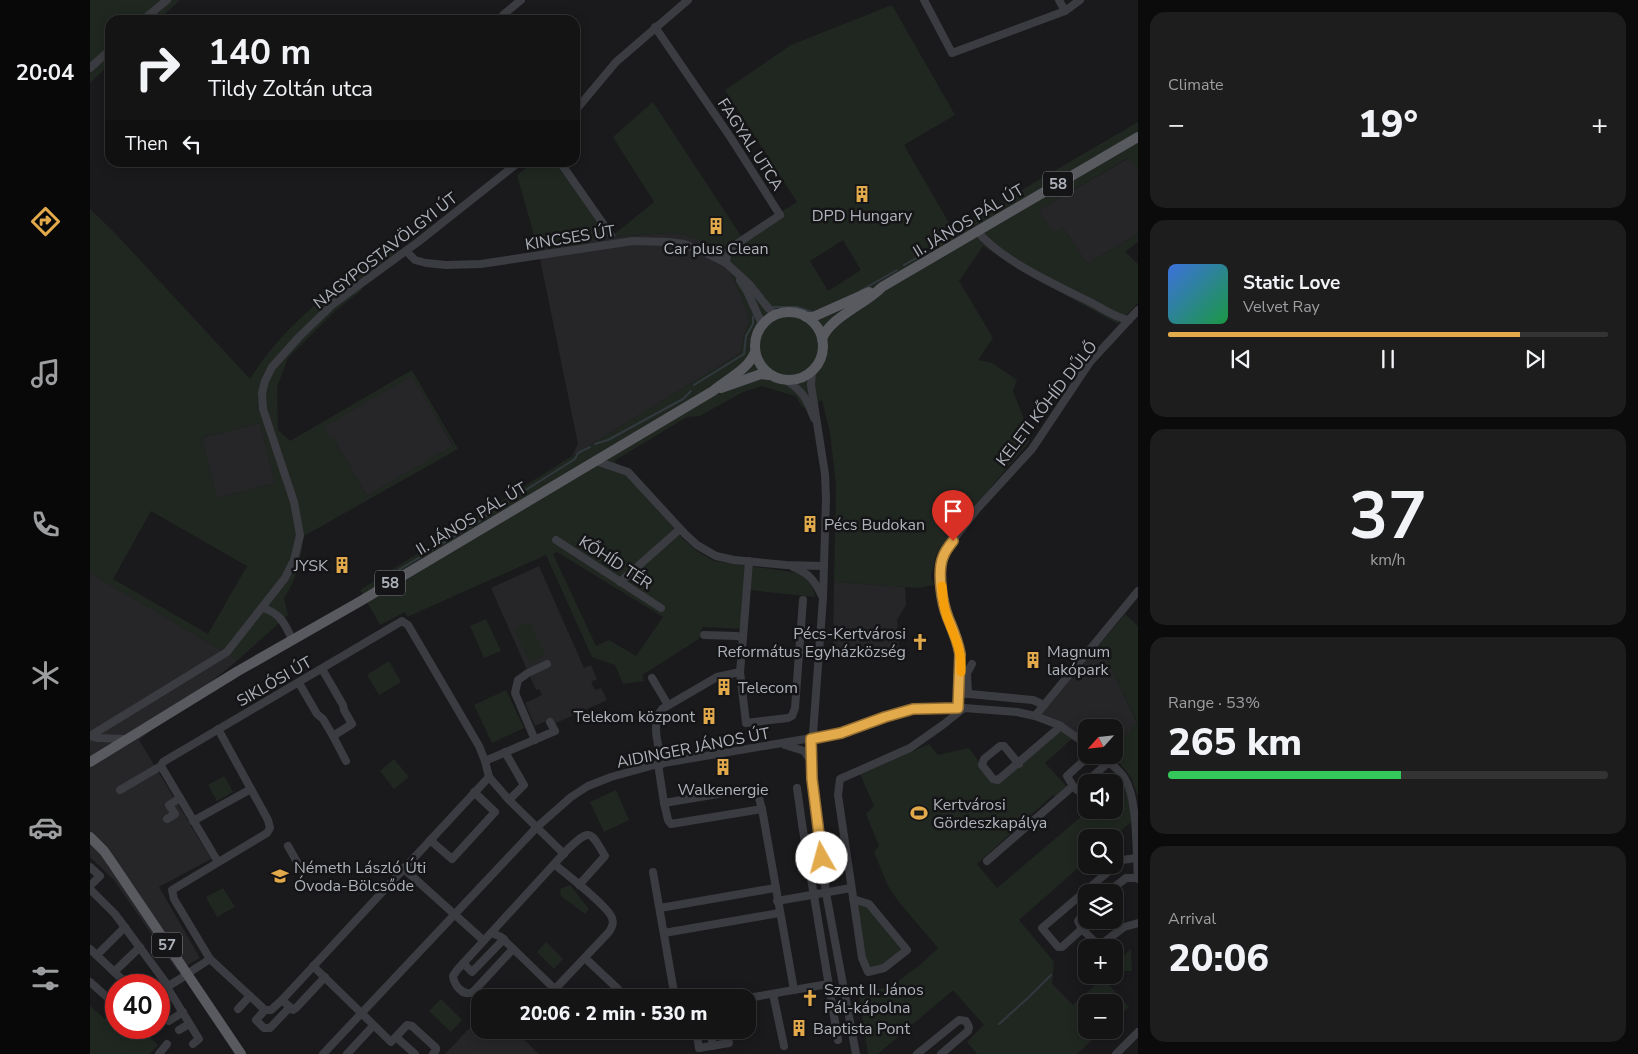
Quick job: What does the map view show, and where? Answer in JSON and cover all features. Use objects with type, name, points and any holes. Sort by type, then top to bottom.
[{"type":"main road","name":"II. JÁNOS PÁL ÚT","points":[[822,340],[828,328],[875,295],[882,287],[1138,137]]},
{"type":"main road","name":"58","points":[[781,313],[791,312],[806,317],[813,317],[882,287]]},
{"type":"main road","points":[[762,324],[770,317],[781,313]]},
{"type":"main road","points":[[806,317],[817,326],[822,340]]},
{"type":"main road","name":"58","points":[[713,391],[747,366],[755,352],[755,338],[762,324]]},
{"type":"main road","name":"58","points":[[812,371],[821,357],[822,340]]},
{"type":"main road","points":[[755,352],[761,366],[769,375]]},
{"type":"main road","points":[[787,381],[803,378],[812,371]]},
{"type":"main road","name":"58","points":[[713,391],[761,374],[787,381]]},
{"type":"main road","name":"II. JÁNOS PÁL ÚT","points":[[90,762],[292,639],[359,602],[713,391]]},
{"type":"main road","name":"57","points":[[90,837],[104,851],[241,1054]]},
{"type":"street","points":[[150,15],[167,0]]},
{"type":"street","points":[[508,15],[521,0]]},
{"type":"street","points":[[580,99],[616,62],[688,0]]},
{"type":"street","points":[[924,0],[952,53],[1065,11],[1080,0]]},
{"type":"street","points":[[1059,0],[1065,11]]},
{"type":"street","name":"FAGYAL UTCA","points":[[655,27],[784,213],[738,243],[727,253],[726,263]]},
{"type":"street","points":[[90,68],[105,54]]},
{"type":"street","name":"NAGYPOSTAVÖLGYI ÚT","points":[[263,608],[285,578],[294,560],[300,535],[294,502],[265,419],[262,393],[265,381],[272,367],[333,304],[406,251],[513,167]]},
{"type":"street","points":[[563,167],[611,235]]},
{"type":"street","points":[[977,231],[1006,256],[1042,277],[1128,320]]},
{"type":"street","name":"KINCSES ÚT","points":[[406,251],[415,260],[426,263],[446,265],[482,264],[650,240],[684,244],[726,263],[735,272]]},
{"type":"street","points":[[735,272],[749,284],[769,309],[774,313],[781,313]]},
{"type":"street","points":[[735,272],[747,291],[762,324]]},
{"type":"street","name":"KELETI KŐHÍD DŰLŐ","points":[[961,708],[963,694],[960,652],[943,602],[940,575],[940,565],[944,552],[977,509],[1032,449],[1090,362],[1138,310]]},
{"type":"street","points":[[812,371],[811,384],[825,474],[823,598],[811,739],[811,761],[826,893],[856,1054]]},
{"type":"street","points":[[787,381],[804,394],[818,427]]},
{"type":"street","points":[[596,461],[628,472],[680,529],[697,545],[716,556],[749,561],[824,566]]},
{"type":"street","points":[[620,582],[680,529]]},
{"type":"street","name":"KŐHÍD TÉR","points":[[556,540],[661,608]]},
{"type":"street","points":[[749,561],[738,689],[740,712],[746,723],[792,716],[795,708],[803,600]]},
{"type":"street","points":[[786,564],[810,576],[823,598]]},
{"type":"street","points":[[1036,716],[1138,591]]},
{"type":"street","points":[[90,736],[227,652],[263,608],[273,611],[282,619],[292,639]]},
{"type":"street","name":"SIKLÓSI ÚT","points":[[120,790],[162,767],[163,762],[399,622],[405,622],[408,625],[486,761]]},
{"type":"street","points":[[704,635],[737,636],[743,638]]},
{"type":"street","points":[[535,740],[514,693],[518,680],[547,664]]},
{"type":"street","points":[[972,664],[967,674],[963,694],[1033,700],[1044,705]]},
{"type":"street","points":[[322,669],[352,724],[333,736]]},
{"type":"street","points":[[740,672],[717,677],[668,705],[658,715],[655,722],[664,803],[668,820],[671,824],[762,809]]},
{"type":"street","points":[[652,678],[668,705]]},
{"type":"street","points":[[298,683],[317,714],[323,719],[346,760]]},
{"type":"street","points":[[853,899],[869,904],[907,950],[884,968],[868,972],[862,958],[851,888],[838,795],[839,781],[850,773],[910,748],[944,724],[961,708]]},
{"type":"street","name":"AIDINGER JÁNOS ÚT","points":[[323,1054],[537,828],[571,796],[588,786],[612,776],[660,764],[841,733],[913,709],[961,708],[1017,712],[1036,716],[1061,726],[1078,738]]},
{"type":"street","points":[[550,722],[555,731],[486,761],[489,777],[509,800],[564,854]]},
{"type":"street","points":[[1019,764],[1004,746],[1000,746],[984,759],[982,765],[995,780],[998,780],[1019,764],[1061,726]]},
{"type":"street","points":[[218,729],[268,820],[270,828],[267,833],[172,890],[174,899],[210,959],[265,1010],[272,1010],[282,1000],[312,966],[319,953],[489,777]]},
{"type":"street","points":[[90,736],[127,739]]},
{"type":"street","points":[[780,744],[804,751],[811,761]]},
{"type":"street","points":[[505,752],[524,785],[509,800]]},
{"type":"street","points":[[1080,764],[1067,776],[1077,790],[1107,764]]},
{"type":"street","points":[[1111,764],[1125,778],[1131,794],[1138,878],[1126,878],[1118,884]]},
{"type":"street","points":[[162,767],[218,862]]},
{"type":"street","points":[[987,861],[1073,786]]},
{"type":"street","points":[[797,788],[838,1040]]},
{"type":"street","points":[[193,821],[251,789]]},
{"type":"street","points":[[664,803],[753,789],[757,791],[762,809],[794,990]]},
{"type":"street","points":[[430,840],[452,859],[495,812],[474,792]]},
{"type":"street","points":[[168,819],[175,814],[169,805],[180,798]]},
{"type":"street","points":[[513,949],[473,992],[465,993],[456,985],[453,976],[463,963],[554,864],[580,837],[587,834],[595,839],[605,856],[579,885]]},
{"type":"street","points":[[288,846],[301,869]]},
{"type":"street","points":[[1094,884],[1122,860],[1136,858]]},
{"type":"street","points":[[492,933],[504,939],[555,989],[609,932],[613,925],[613,920],[607,910],[554,864]]},
{"type":"street","points":[[90,867],[100,876],[90,887],[125,927],[160,974]]},
{"type":"street","points":[[403,868],[484,940]]},
{"type":"street","points":[[653,872],[673,989]]},
{"type":"street","points":[[660,908],[775,888]]},
{"type":"street","points":[[777,901],[851,888]]},
{"type":"street","points":[[1078,897],[1042,928],[1058,947],[1062,947],[1082,929],[1099,946],[1121,929]]},
{"type":"street","points":[[664,933],[779,913]]},
{"type":"street","points":[[1123,928],[1138,923]]},
{"type":"street","points":[[97,955],[125,927]]},
{"type":"street","points":[[463,963],[472,972],[504,939]]},
{"type":"street","points":[[90,949],[114,972],[140,946]]},
{"type":"street","points":[[585,958],[618,989]]},
{"type":"street","points":[[170,985],[210,959]]},
{"type":"street","points":[[312,966],[392,1042],[407,1025],[412,1026],[436,1048],[433,1054]]},
{"type":"street","points":[[282,1000],[292,1010],[296,1008],[325,977]]},
{"type":"street","points":[[90,982],[105,996]]},
{"type":"street","points":[[756,997],[828,984]]},
{"type":"street","points":[[170,992],[199,1040],[193,1044]]},
{"type":"street","points":[[773,994],[784,1046]]},
{"type":"street","points":[[238,1009],[250,996]]},
{"type":"street","points":[[265,1010],[256,1020],[264,1028],[270,1028],[290,1007]]},
{"type":"street","points":[[170,1020],[182,1012]]},
{"type":"street","points":[[917,1054],[959,1020],[966,1021],[969,1027],[968,1031],[941,1054]]},
{"type":"street","points":[[179,1030],[189,1024]]},
{"type":"street","points":[[347,1054],[373,1026]]},
{"type":"street","points":[[1116,1054],[1138,1032]]},
{"type":"street","points":[[396,1037],[416,1054]]},
{"type":"street","points":[[698,1039],[699,1048],[728,1043],[727,1039]]},
{"type":"street","points":[[712,1039],[713,1046]]},
{"type":"street","points":[[158,1054],[167,1044]]},
{"type":"shaded area","points":[[90,0],[180,0],[164,15],[105,15],[105,69],[90,83]]},
{"type":"shaded area","points":[[892,5],[955,115],[904,145],[953,230],[1138,122],[1138,169],[1128,158],[1039,210],[1053,233],[1063,228],[1087,264],[1138,234],[1138,242],[1125,252],[1138,264],[1138,303],[1118,324],[1018,269],[983,246],[959,281],[993,338],[978,360],[992,363],[1017,380],[1013,391],[1027,427],[1029,442],[936,555],[931,577],[934,585],[919,588],[834,582],[836,485],[830,433],[822,400],[803,408],[795,396],[762,386],[743,392],[700,416],[687,417],[614,461],[685,541],[697,551],[714,561],[798,573],[810,583],[815,597],[749,590],[747,629],[702,627],[699,639],[642,675],[644,681],[623,684],[615,665],[592,657],[546,555],[407,617],[405,612],[380,625],[360,590],[572,456],[739,354],[750,321],[740,293],[723,258],[699,240],[685,235],[669,233],[611,237],[654,202],[613,137],[653,102],[741,236],[797,202],[725,90],[791,45]],"holes":[[[843,240],[861,270],[828,291],[810,261]],[[557,552],[663,617],[636,656],[609,640],[596,646],[553,554]]]},
{"type":"shaded area","points":[[1129,158],[1138,169],[1138,234],[1087,264],[1063,228],[1053,234],[1039,210]]},
{"type":"shaded area","points":[[528,167],[561,167],[611,237],[538,249],[517,175]]},
{"type":"shaded area","points":[[90,209],[114,232],[250,379],[280,339],[316,304],[396,243],[399,251],[358,280],[362,290],[335,311],[288,358],[277,387],[278,430],[290,441],[412,370],[458,449],[304,536],[300,561],[284,598],[288,615],[238,660],[90,573]],"holes":[[[412,376],[453,445],[367,496],[333,437],[330,438],[324,427]],[[260,423],[275,483],[217,498],[202,438]],[[151,511],[247,566],[208,634],[113,579]]]},
{"type":"shaded area","points":[[669,233],[685,235],[699,240],[723,258],[740,293],[750,321],[744,335],[741,350],[739,354],[572,456],[578,444],[538,249],[611,237]]},
{"type":"shaded area","points":[[412,375],[453,446],[367,496],[333,437],[330,439],[323,427]]},
{"type":"shaded area","points":[[260,423],[275,483],[217,498],[202,438]]},
{"type":"shaded area","points":[[539,566],[584,668],[591,665],[597,679],[591,682],[595,690],[601,688],[607,700],[554,724],[551,719],[535,726],[525,703],[542,695],[539,689],[536,690],[491,588]]},
{"type":"shaded area","points":[[90,573],[238,660],[139,740],[211,859],[159,887],[200,958],[177,971],[114,880],[90,857]]},
{"type":"shaded area","points":[[834,582],[905,587],[906,605],[897,620],[900,655],[833,653]]},
{"type":"shaded area","points":[[1125,614],[1138,626],[1138,796],[1130,776],[1120,764],[1123,764],[1123,739],[1137,722],[1100,644]]},
{"type":"shaded area","points":[[486,619],[501,651],[484,658],[470,626]]},
{"type":"shaded area","points":[[530,622],[545,655],[529,662],[514,629]]},
{"type":"shaded area","points":[[1095,643],[1100,644],[1137,723],[1123,739],[1123,719],[1078,719],[1078,740],[1035,716]]},
{"type":"shaded area","points":[[389,661],[401,682],[379,695],[367,675]]},
{"type":"shaded area","points":[[506,690],[524,728],[492,743],[474,705]]},
{"type":"shaded area","points":[[1061,726],[1075,736],[1045,763],[1069,789],[1058,800],[1053,795],[977,864],[997,888],[1078,819],[1123,819],[1124,779],[1132,815],[1131,822],[1123,829],[1078,829],[1078,868],[1019,920],[1054,962],[1052,984],[1073,1005],[1078,1000],[1078,1039],[1093,1039],[1077,1054],[977,1054],[967,1042],[984,1025],[953,990],[878,1054],[868,1054],[859,994],[891,986],[920,965],[938,948],[898,901],[888,886],[874,852],[879,846],[866,814],[874,806],[860,774],[929,744],[938,755],[969,748],[994,783]]},
{"type":"shaded area","points":[[394,759],[409,777],[394,789],[380,771]]},
{"type":"shaded area","points":[[224,776],[233,792],[217,801],[208,785]]},
{"type":"shaded area","points":[[616,790],[629,820],[604,832],[590,802]]},
{"type":"shaded area","points":[[570,885],[589,909],[585,914],[561,896],[560,889]]},
{"type":"shaded area","points":[[223,888],[235,907],[217,917],[206,897]]},
{"type":"shaded area","points":[[854,900],[869,904],[906,950],[884,968],[869,972]]},
{"type":"shaded area","points":[[546,942],[563,959],[554,969],[537,952]]},
{"type":"shaded area","points":[[1131,949],[1132,971],[1123,971],[1123,956]]},
{"type":"shaded area","points":[[1096,984],[1108,984],[1117,994],[1085,994]]},
{"type":"shaded area","points":[[441,999],[462,1020],[451,1032],[429,1011]]},
{"type":"shaded area","points":[[1123,1000],[1129,1007],[1123,1012]]},
{"type":"shaded area","points":[[90,1006],[105,1019],[105,1039],[152,1039],[158,1045],[150,1054],[90,1054]]},
{"type":"shaded area","points":[[471,1027],[471,1039],[523,1039],[539,1054],[445,1054]]},
{"type":"waterway","points":[[904,265],[932,249]]},
{"type":"waterway","points":[[860,291],[897,270]]},
{"type":"waterway","points":[[771,307],[797,307],[812,312]]},
{"type":"waterway","points":[[694,385],[744,354],[746,336],[755,316]]},
{"type":"waterway","points":[[595,444],[608,440],[683,399],[691,391]]},
{"type":"waterway","points":[[387,577],[483,519],[489,513],[575,459],[578,453],[590,447]]},
{"type":"waterway","points":[[999,1024],[1051,975]]},
{"type":"slow traffic","points":[[942,586],[943,602],[959,646],[961,672]]},
{"type":"place","name":"DPD Hungary","points":[[862,194]]},
{"type":"place","name":"Car plus Clean","points":[[716,226]]},
{"type":"place","name":"Pécs Budokan","points":[[810,524]]},
{"type":"place","name":"JYSK","points":[[342,565]]},
{"type":"place","name":"Pécs-Kertvárosi Református Egyházközség","points":[[920,642]]},
{"type":"place","name":"Magnum lakópark","points":[[1033,660]]},
{"type":"place","name":"Telecom","points":[[724,687]]},
{"type":"place","name":"Telekom központ","points":[[709,716]]},
{"type":"place","name":"Walkenergie","points":[[723,767]]},
{"type":"place","name":"Kertvárosi Gördeszkapálya","points":[[919,813]]},
{"type":"place","name":"Németh László Úti Óvoda-Bölcsőde","points":[[280,876]]},
{"type":"place","name":"Szent II. János Pál-kápolna","points":[[810,998]]},
{"type":"place","name":"Baptista Pont","points":[[799,1028]]},
{"type":"route","points":[[822,858],[812,779],[811,739],[841,733],[913,709],[958,708],[961,667],[959,646],[943,602],[940,575],[940,565],[944,552],[953,541]]}]
